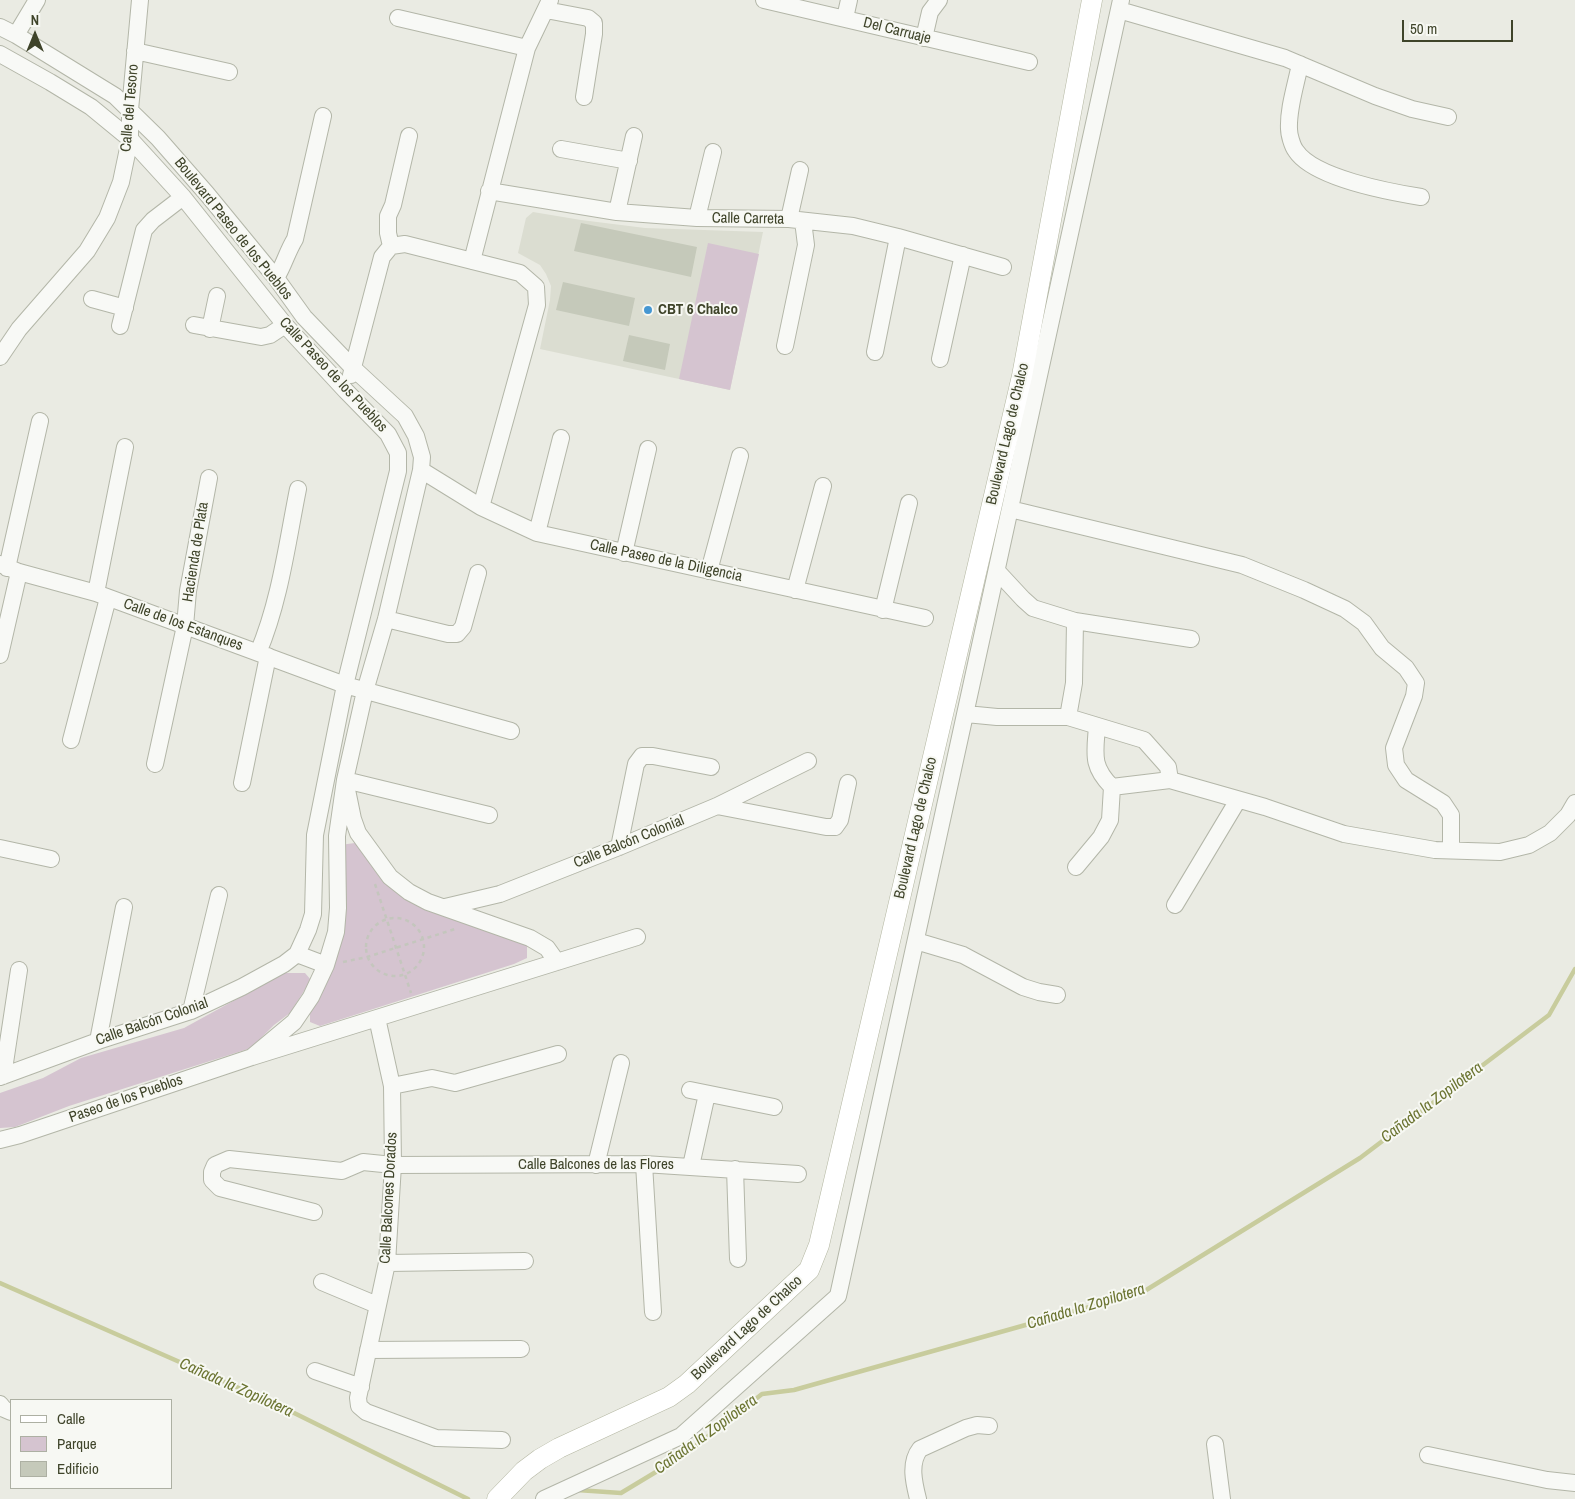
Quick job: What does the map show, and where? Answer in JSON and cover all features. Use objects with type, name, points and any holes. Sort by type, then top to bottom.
[{"type":"main road","name":"Boulevard Lago de Chalco","points":[[497,1499],[524,1471],[540,1459],[559,1448],[670,1397],[687,1384],[809,1270],[813,1261],[819,1245],[1022,376],[1092,0]]},
{"type":"street","points":[[16,35],[37,0]]},
{"type":"street","name":"Calle del Tesoro","points":[[0,357],[19,329],[87,251],[107,218],[121,182],[130,139],[130,110],[140,0]]},
{"type":"street","name":"Del Carruaje","points":[[764,0],[1029,62]]},
{"type":"street","points":[[845,18],[849,0]]},
{"type":"street","points":[[924,38],[930,12],[939,0]]},
{"type":"street","points":[[472,260],[527,48],[548,5],[588,18],[594,24],[584,97]]},
{"type":"street","points":[[544,1499],[681,1436],[838,1296],[1120,5],[1285,58],[1375,96],[1412,109],[1448,117]]},
{"type":"street","points":[[398,18],[527,48]]},
{"type":"street","name":"Boulevard Paseo de los Pueblos","points":[[0,27],[115,96],[158,138],[276,278],[304,317],[353,368],[405,416],[416,436],[422,457],[421,470]]},
{"type":"street","points":[[135,51],[229,72]]},
{"type":"street","name":"Calle Paseo de los Pueblos","points":[[0,54],[91,107],[130,139],[183,197],[285,326],[388,434],[398,453],[398,471],[345,685],[315,835],[313,914],[297,954]]},
{"type":"street","points":[[1300,64],[1288,130],[1295,151],[1312,165],[1345,180],[1389,192],[1421,197]]},
{"type":"street","points":[[276,278],[295,239],[323,116]]},
{"type":"street","points":[[391,246],[388,233],[388,216],[393,205],[409,136]]},
{"type":"street","points":[[617,212],[634,136]]},
{"type":"street","points":[[561,149],[629,161]]},
{"type":"street","points":[[697,218],[713,152]]},
{"type":"street","points":[[785,346],[806,246],[796,220],[800,170]]},
{"type":"street","name":"Calle Carreta","points":[[489,191],[617,212],[697,218],[796,220],[853,226],[1003,267]]},
{"type":"street","points":[[120,326],[144,230],[153,220],[183,197]]},
{"type":"street","points":[[875,352],[898,237]]},
{"type":"street","points":[[346,391],[382,257],[391,246],[405,244],[520,273],[536,287],[537,305],[481,507]]},
{"type":"street","points":[[940,358],[963,255]]},
{"type":"street","points":[[210,329],[217,296]]},
{"type":"street","points":[[92,299],[125,308]]},
{"type":"street","points":[[194,325],[262,337],[270,335],[285,326]]},
{"type":"street","points":[[0,655],[9,568],[40,421]]},
{"type":"street","points":[[538,533],[561,438]]},
{"type":"street","points":[[71,740],[102,596],[125,447]]},
{"type":"street","points":[[624,553],[648,449]]},
{"type":"street","points":[[709,571],[740,456]]},
{"type":"street","points":[[252,1057],[294,1022],[311,997],[326,965],[336,932],[337,836],[345,780],[365,691],[386,619],[421,470]]},
{"type":"street","name":"Calle Paseo de la Diligencia","points":[[421,470],[481,507],[538,533],[925,618]]},
{"type":"street","name":"Hacienda de Plata","points":[[155,764],[185,626],[188,591],[208,478]]},
{"type":"street","points":[[795,590],[823,486]]},
{"type":"street","points":[[242,783],[267,631],[274,609],[298,489]]},
{"type":"street","points":[[883,610],[909,503]]},
{"type":"street","points":[[1010,509],[1242,565],[1329,601],[1345,609],[1364,623],[1382,648],[1406,668],[1416,683],[1414,696],[1394,748],[1396,765],[1406,780],[1443,803],[1451,814],[1451,850]]},
{"type":"street","name":"Calle de los Estanques","points":[[9,568],[102,596],[345,685],[511,731]]},
{"type":"street","points":[[997,571],[1023,600],[1033,608],[1075,621],[1191,639]]},
{"type":"street","points":[[386,619],[448,634],[457,634],[463,627],[478,573]]},
{"type":"street","points":[[1068,717],[1074,683],[1075,621]]},
{"type":"street","points":[[966,714],[997,717],[1068,717],[1144,740],[1168,767],[1170,780]]},
{"type":"street","points":[[1076,867],[1101,837],[1110,820],[1112,787],[1102,776],[1095,760],[1097,726]]},
{"type":"street","points":[[619,847],[636,764],[642,756],[653,756],[711,767]]},
{"type":"street","name":"Calle Balcón Colonial","points":[[445,907],[500,894],[619,847],[717,806],[808,761]]},
{"type":"street","points":[[345,780],[489,815]]},
{"type":"street","points":[[345,780],[353,819],[358,833],[390,877],[409,892],[428,902],[530,938],[547,948],[557,962]]},
{"type":"street","points":[[1112,787],[1170,780],[1265,807],[1344,834],[1435,850],[1500,852],[1529,845],[1550,833],[1568,815],[1575,803]]},
{"type":"street","points":[[717,806],[826,827],[835,827],[840,820],[848,783]]},
{"type":"street","points":[[1175,905],[1238,800]]},
{"type":"street","points":[[315,835],[337,836],[358,833]]},
{"type":"street","points":[[0,848],[51,859]]},
{"type":"street","points":[[191,1011],[219,895]]},
{"type":"street","points":[[98,1041],[124,907]]},
{"type":"street","points":[[252,1057],[637,938]]},
{"type":"street","points":[[916,941],[963,954],[1023,987],[1057,995]]},
{"type":"street","points":[[297,954],[326,965]]},
{"type":"street","name":"Calle Balcón Colonial","points":[[2,1077],[98,1041],[191,1011],[242,987],[284,964],[297,954]]},
{"type":"street","points":[[2,1077],[19,970]]},
{"type":"street","name":"Calle Balcones Dorados","points":[[377,1018],[392,1086],[393,1165],[387,1263],[358,1398],[360,1406],[366,1412],[436,1438],[502,1440]]},
{"type":"street","points":[[392,1086],[432,1078],[455,1083],[558,1054]]},
{"type":"street","name":"Paseo de los Pueblos","points":[[0,1140],[20,1136],[252,1057]]},
{"type":"street","points":[[596,1165],[621,1063]]},
{"type":"street","points":[[690,1090],[774,1107]]},
{"type":"street","points":[[692,1166],[707,1094]]},
{"type":"street","name":"Calle Balcones de las Flores","points":[[314,1212],[220,1188],[212,1180],[212,1172],[215,1165],[229,1159],[342,1171],[363,1162],[393,1165],[644,1164],[798,1174]]},
{"type":"street","points":[[644,1164],[652,1312]]},
{"type":"street","points":[[735,1169],[738,1259]]},
{"type":"street","points":[[387,1263],[524,1261]]},
{"type":"street","points":[[322,1282],[377,1305]]},
{"type":"street","points":[[368,1350],[521,1349]]},
{"type":"street","points":[[315,1371],[361,1387]]},
{"type":"street","points":[[0,1404],[4,1409],[10,1412]]},
{"type":"street","points":[[918,1499],[913,1462],[920,1448],[966,1428],[977,1425],[989,1426]]},
{"type":"street","points":[[1216,1444],[1222,1499]]},
{"type":"street","points":[[1428,1455],[1547,1480],[1575,1483]]},
{"type":"path","points":[[372,876],[415,1006]]},
{"type":"path","points":[[398,918],[408,921],[416,926],[423,939],[424,952],[421,962],[415,970],[405,975],[396,977],[386,976],[370,964],[367,957],[365,946],[368,936],[373,928],[386,920],[398,918]]},
{"type":"path","points":[[326,965],[367,957],[456,928]]},
{"type":"shaded area","name":"CBT 6 Chalco","points":[[533,212],[645,228],[763,232],[730,390],[540,349],[551,286],[540,265],[518,253],[526,218]]},
{"type":"green space","points":[[708,243],[759,254],[730,390],[679,379]]},
{"type":"green space","points":[[355,843],[380,878],[412,903],[527,945],[527,958],[514,964],[320,1026],[310,1022],[310,1010],[327,981],[340,845]]},
{"type":"green space","points":[[284,973],[305,973],[311,980],[290,1013],[274,1025],[251,1048],[69,1106],[15,1127],[0,1128],[0,1093],[43,1078],[81,1058],[184,1028]]},
{"type":"building","points":[[581,223],[697,247],[691,277],[574,251]]},
{"type":"building","points":[[563,282],[635,298],[629,326],[556,310]]},
{"type":"building","points":[[629,335],[670,344],[665,370],[623,361]]},
{"type":"waterway","name":"Cañada la Zopilotera","points":[[577,1490],[621,1493],[684,1455],[762,1394],[794,1390],[1143,1292],[1360,1158],[1549,1015],[1575,969]]},
{"type":"waterway","name":"Cañada la Zopilotera","points":[[0,1283],[282,1407],[468,1499]]},
{"type":"place","name":"CBT 6 Chalco","points":[[648,310]]}]
